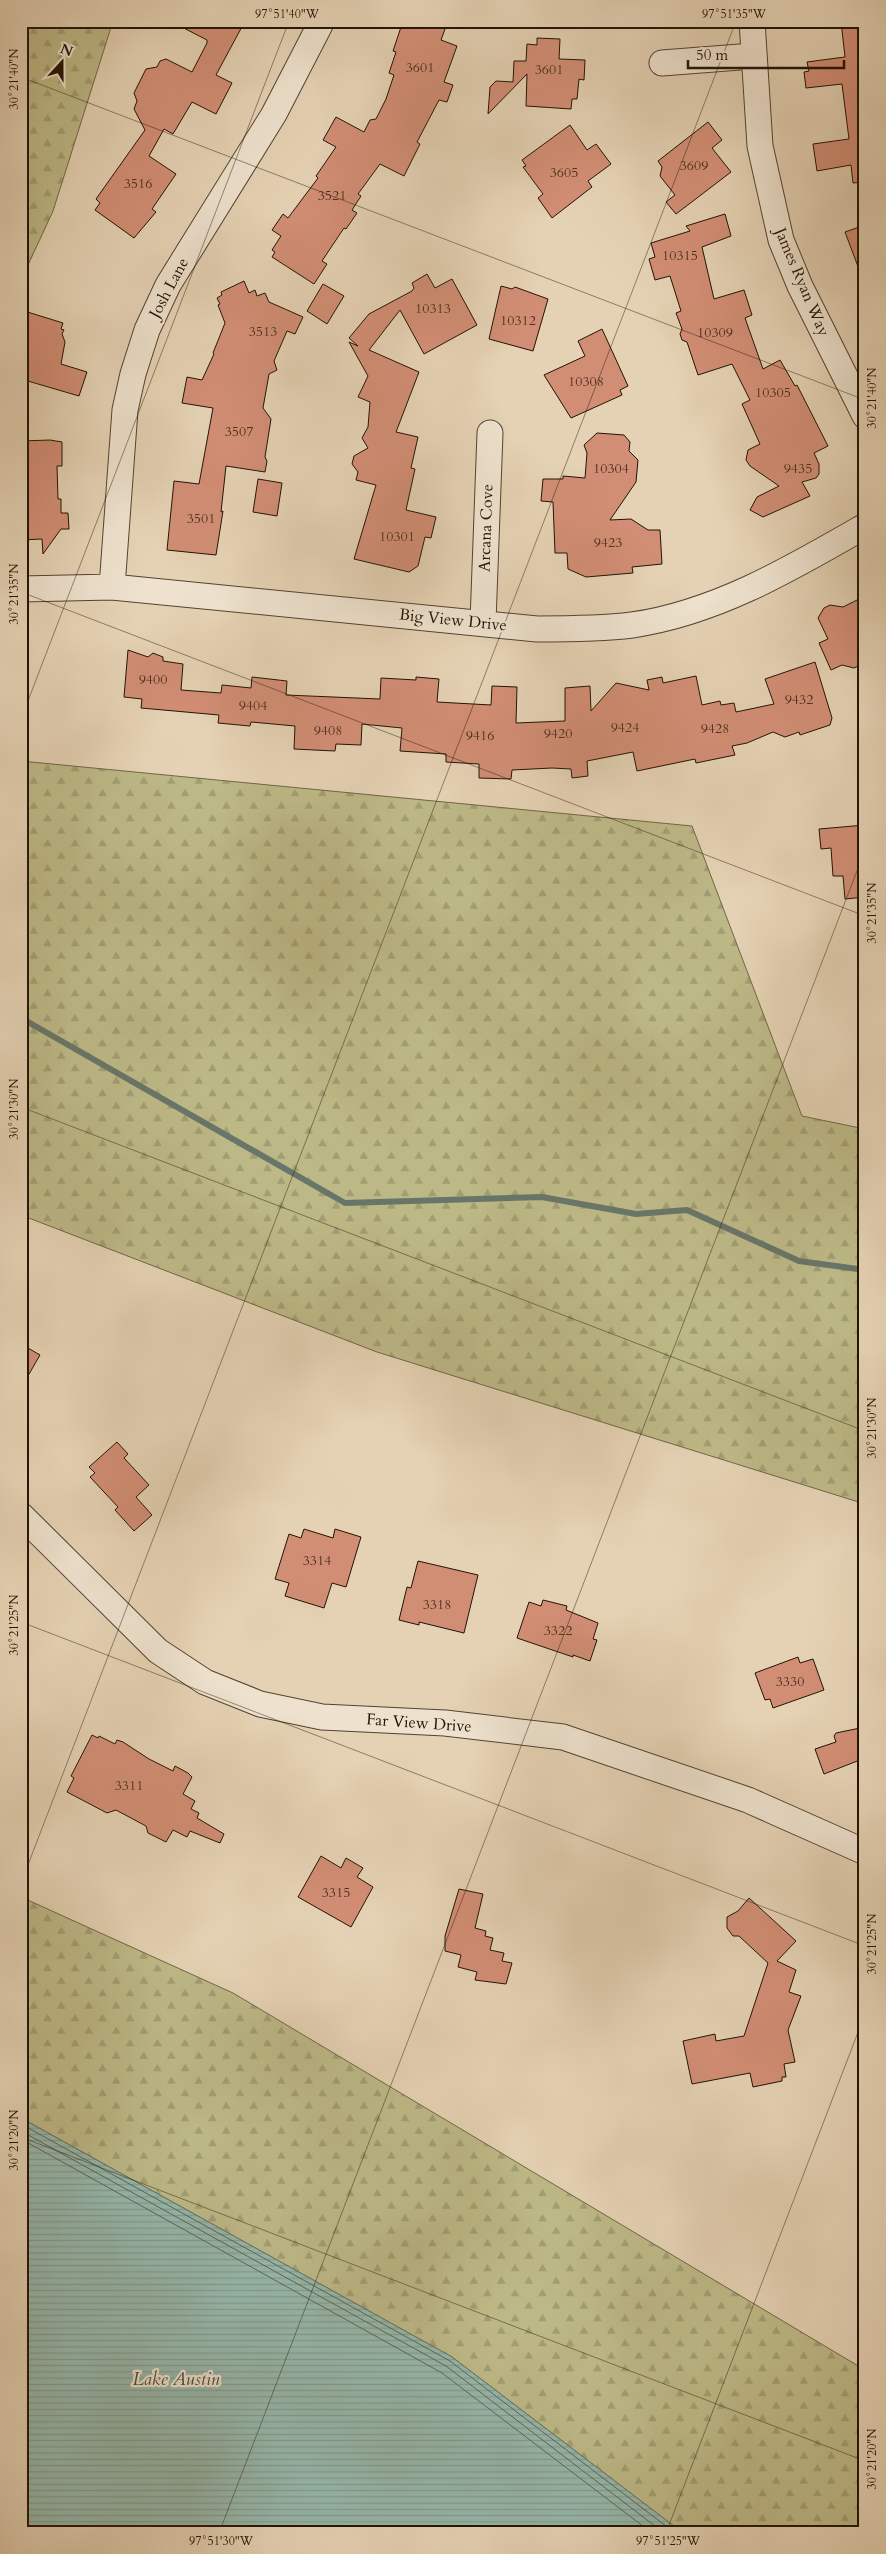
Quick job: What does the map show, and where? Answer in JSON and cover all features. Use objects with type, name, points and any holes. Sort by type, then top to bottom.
[{"type":"street","name":"Josh Lane","points":[[112,587],[125,410],[133,374],[147,330],[168,285],[274,114],[322,21]]},
{"type":"street","name":"James Ryan Way","points":[[752,21],[760,146],[781,240],[800,286],[865,416]]},
{"type":"street","points":[[662,63],[753,56]]},
{"type":"street","name":"Arcana Cove","points":[[482,622],[490,433]]},
{"type":"street","name":"Big View Drive","points":[[21,589],[112,587],[482,622],[537,629],[585,629],[633,624],[678,614],[756,585],[800,563],[865,526]]},
{"type":"street","name":"Far View Drive","points":[[21,1515],[158,1651],[205,1682],[260,1704],[322,1717],[445,1723],[564,1737],[748,1800],[865,1852]]},
{"type":"green space","points":[[21,21],[113,21],[53,211],[21,280]]},
{"type":"green space","points":[[21,761],[692,826],[802,1116],[865,1129],[865,1504],[377,1352],[21,1215]]},
{"type":"green space","points":[[21,1897],[233,1993],[865,2370],[865,2533],[683,2533],[452,2357],[21,2118]]},
{"type":"water","name":"Lake Austin","points":[[21,2118],[452,2357],[683,2533],[21,2533]]},
{"type":"building","points":[[170,21],[245,21],[216,75],[232,83],[216,114],[192,102],[173,134],[164,129],[149,156],[176,174],[152,209],[156,212],[134,238],[95,210],[100,203],[96,199],[145,130],[134,109],[137,101],[134,93],[146,69],[157,67],[160,61],[166,59],[192,72],[207,43],[207,40]]},
{"type":"building","points":[[403,21],[448,21],[441,40],[457,46],[444,82],[453,85],[447,102],[439,100],[417,142],[420,144],[404,176],[380,164],[358,194],[361,196],[352,210],[357,213],[346,229],[344,228],[322,261],[327,264],[314,284],[272,257],[275,252],[272,250],[281,236],[272,230],[283,214],[288,218],[318,178],[316,176],[336,147],[323,140],[336,117],[364,132],[370,120],[376,119],[386,99],[394,75],[389,73],[396,52],[393,51]]},
{"type":"building","points":[[841,21],[865,21],[865,182],[853,183],[851,165],[817,171],[813,144],[849,139],[842,84],[806,88],[804,72],[809,71],[807,62],[845,57]]},
{"type":"building","points":[[537,38],[560,39],[559,59],[585,60],[584,80],[579,79],[577,99],[572,99],[571,109],[526,106],[527,74],[488,114],[490,87],[496,81],[513,82],[514,61],[526,61],[527,44],[537,45]]},
{"type":"building","points":[[708,122],[722,140],[712,148],[731,172],[676,214],[666,202],[675,195],[660,176],[662,167],[658,161]]},
{"type":"building","points":[[570,125],[587,150],[596,144],[611,164],[588,181],[592,187],[552,218],[538,198],[543,194],[523,167],[526,166],[522,160]]},
{"type":"building","points":[[725,214],[731,236],[702,247],[714,299],[744,290],[752,315],[745,318],[763,369],[780,360],[795,386],[797,385],[828,446],[814,453],[819,464],[819,474],[816,478],[802,482],[810,496],[763,517],[750,510],[757,497],[779,486],[750,466],[746,460],[748,450],[760,444],[742,404],[750,400],[732,364],[698,375],[687,342],[682,340],[680,334],[682,329],[676,313],[681,311],[670,276],[655,280],[649,259],[655,257],[651,243],[690,231],[686,226]]},
{"type":"building","points":[[865,225],[865,279],[863,280],[845,232]]},
{"type":"building","points":[[427,274],[435,288],[452,279],[477,325],[424,354],[400,310],[369,350],[419,372],[396,432],[418,437],[411,468],[415,469],[406,510],[436,517],[431,538],[425,537],[418,566],[409,572],[354,559],[376,485],[356,480],[358,472],[352,464],[354,456],[368,448],[362,438],[368,427],[370,402],[358,397],[368,376],[349,342],[358,346],[349,338],[369,314],[412,291],[414,288],[412,283]]},
{"type":"building","points":[[244,281],[249,293],[255,290],[257,296],[265,293],[269,302],[303,317],[295,334],[287,331],[274,361],[277,370],[269,374],[263,408],[271,419],[265,457],[267,461],[265,472],[226,466],[221,512],[223,511],[216,555],[167,550],[174,481],[199,484],[213,408],[182,403],[187,377],[202,380],[214,354],[225,323],[217,298],[222,295],[221,292]]},
{"type":"building","points":[[323,284],[344,296],[327,324],[307,311]]},
{"type":"building","points":[[501,286],[512,289],[515,287],[548,299],[533,351],[489,339]]},
{"type":"building","points":[[21,310],[63,323],[61,329],[64,330],[62,334],[65,342],[61,364],[87,372],[79,396],[21,379]]},
{"type":"building","points":[[602,329],[628,386],[620,390],[622,395],[571,418],[544,375],[585,356],[578,341]]},
{"type":"building","points":[[597,433],[624,435],[630,442],[629,451],[638,460],[636,482],[610,520],[631,519],[648,530],[660,530],[662,564],[632,567],[633,573],[586,577],[568,569],[567,553],[555,553],[553,502],[541,501],[543,479],[563,479],[563,476],[585,478],[587,453],[584,445]]},
{"type":"building","points":[[50,440],[62,442],[62,466],[57,466],[58,499],[61,499],[61,513],[68,513],[69,529],[61,529],[43,554],[42,539],[21,540],[21,441]]},
{"type":"building","points":[[258,479],[282,483],[277,516],[253,512]]},
{"type":"building","points":[[865,596],[865,663],[854,668],[842,665],[831,670],[819,643],[828,639],[818,618],[824,608],[830,605],[843,607]]},
{"type":"building","points":[[128,650],[148,657],[153,653],[163,657],[163,661],[183,664],[181,690],[221,693],[222,685],[251,688],[252,677],[287,681],[286,695],[380,699],[381,678],[416,680],[416,677],[439,679],[437,702],[491,705],[492,686],[517,687],[516,723],[565,721],[565,688],[590,686],[591,711],[616,683],[649,690],[647,680],[662,677],[663,683],[696,676],[702,705],[720,701],[721,705],[734,703],[736,712],[774,704],[765,679],[815,662],[832,718],[830,725],[800,735],[799,732],[785,737],[773,732],[747,743],[732,746],[735,755],[696,763],[695,759],[637,771],[633,752],[587,761],[588,776],[572,778],[571,769],[552,768],[512,770],[511,779],[479,778],[479,764],[446,762],[446,754],[400,751],[402,728],[362,724],[361,745],[336,744],[335,751],[294,749],[295,726],[251,722],[250,726],[218,723],[219,715],[141,708],[142,699],[124,697]]},
{"type":"building","points":[[865,825],[865,897],[845,899],[843,876],[833,876],[831,848],[821,849],[819,829]]},
{"type":"building","points":[[21,1344],[40,1355],[21,1388]]},
{"type":"building","points":[[117,1442],[128,1454],[124,1458],[149,1485],[136,1497],[152,1515],[134,1531],[115,1510],[118,1507],[90,1477],[95,1473],[89,1467]]},
{"type":"building","points":[[304,1529],[333,1538],[335,1529],[361,1537],[346,1587],[332,1583],[324,1608],[285,1596],[289,1583],[275,1579],[289,1534],[301,1538]]},
{"type":"building","points":[[418,1561],[478,1575],[464,1633],[419,1622],[419,1625],[399,1620],[407,1587],[411,1588]]},
{"type":"building","points":[[543,1600],[567,1606],[566,1610],[598,1623],[593,1639],[597,1640],[590,1661],[517,1638],[529,1602],[541,1606]]},
{"type":"building","points":[[798,1657],[800,1663],[813,1659],[824,1690],[773,1708],[770,1699],[765,1700],[755,1673]]},
{"type":"building","points":[[865,1727],[865,1758],[824,1774],[815,1749],[836,1742],[834,1736],[836,1733]]},
{"type":"building","points":[[92,1735],[98,1738],[99,1736],[115,1744],[117,1740],[123,1742],[149,1759],[173,1771],[175,1766],[188,1773],[192,1777],[183,1794],[195,1801],[191,1809],[199,1813],[197,1818],[224,1834],[220,1843],[190,1831],[187,1837],[173,1830],[166,1842],[148,1833],[146,1826],[116,1810],[107,1813],[67,1792],[74,1778],[71,1776]]},
{"type":"building","points":[[321,1856],[341,1868],[346,1858],[363,1868],[357,1877],[373,1887],[351,1927],[298,1897]]},
{"type":"building","points":[[459,1889],[483,1894],[475,1928],[486,1931],[485,1936],[493,1938],[490,1950],[504,1953],[502,1961],[512,1963],[506,1984],[475,1980],[477,1972],[458,1967],[461,1955],[445,1951],[445,1936]]},
{"type":"building","points":[[749,1898],[796,1941],[777,1961],[796,1970],[789,1992],[801,1996],[788,2030],[795,2062],[784,2064],[786,2077],[782,2077],[782,2081],[753,2087],[750,2073],[692,2084],[683,2041],[715,2034],[716,2041],[744,2036],[768,1963],[739,1936],[733,1936],[727,1928],[727,1917],[738,1911]]},
{"type":"waterway","points":[[21,1018],[345,1203],[542,1197],[636,1214],[687,1210],[799,1261],[865,1270]]}]
